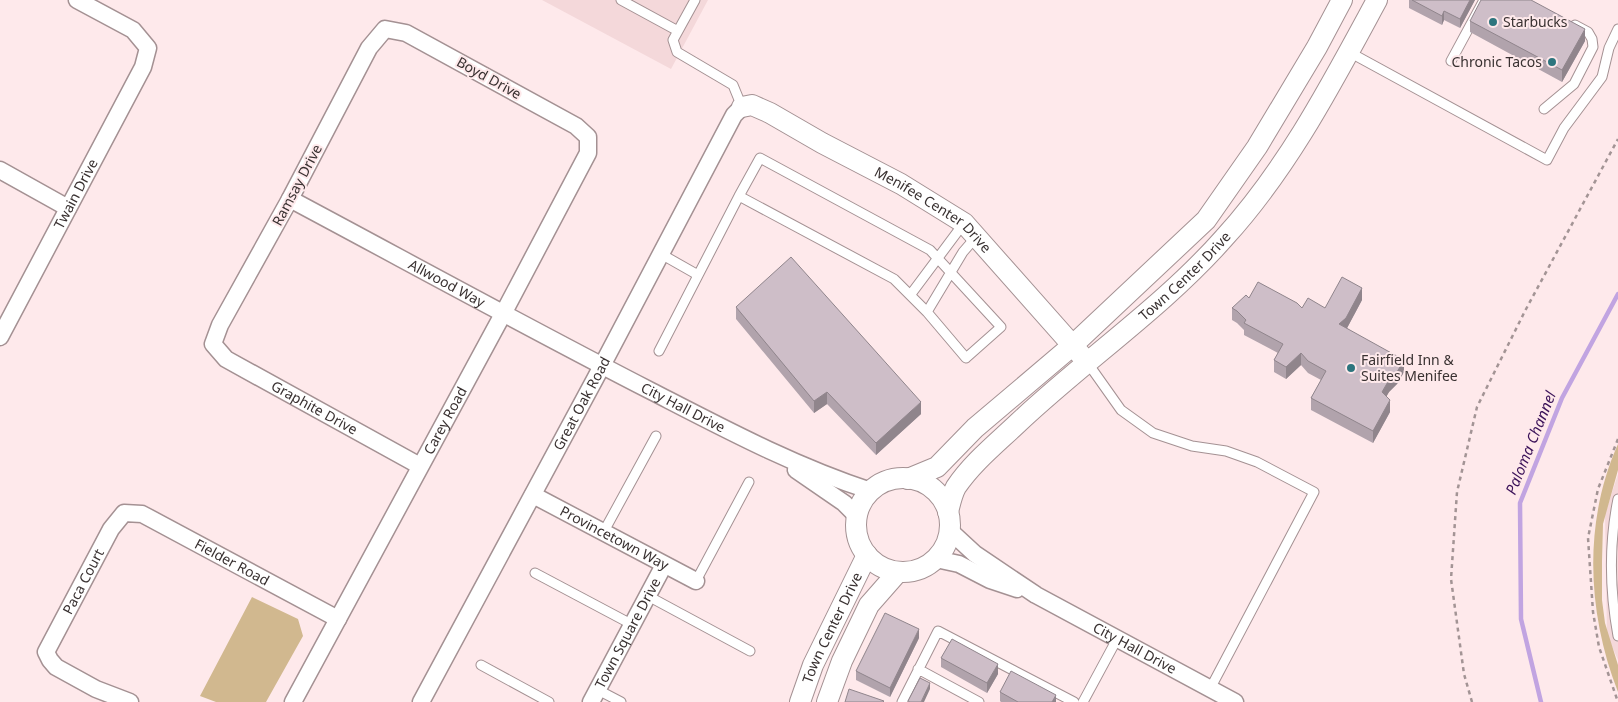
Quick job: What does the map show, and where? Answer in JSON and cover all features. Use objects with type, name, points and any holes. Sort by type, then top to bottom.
[{"type":"street","name":"Twain Drive","points":[[0,337],[143,67],[148,48],[133,30],[77,0]]},
{"type":"street","name":"Town Center Drive","points":[[871,491],[891,480],[908,479],[937,467],[975,428],[1073,345],[1206,220],[1258,148],[1308,63],[1342,0]]},
{"type":"street","name":"Town Center Drive","points":[[936,559],[947,542],[955,489],[975,463],[1044,398],[1180,283],[1225,238],[1299,140],[1377,0]]},
{"type":"street","name":"Boyd Drive","points":[[385,29],[406,33],[576,126],[588,137]]},
{"type":"street","name":"Ramsay Drive","points":[[213,344],[220,325],[370,48],[385,29]]},
{"type":"street","points":[[1255,200],[1250,177],[1305,96],[1308,63]]},
{"type":"street","name":"Menifee Center Drive","points":[[742,107],[752,105],[770,113],[822,143],[901,184],[970,230],[1087,362]]},
{"type":"street","name":"Great Oak Road","points":[[421,702],[602,366],[734,115],[742,107]]},
{"type":"street","name":"Carey Road","points":[[293,702],[588,153],[588,137]]},
{"type":"street","points":[[0,170],[68,208]]},
{"type":"street","name":"Allwood Way","points":[[290,198],[602,366]]},
{"type":"street","name":"Graphite Drive","points":[[213,344],[226,359],[420,466]]},
{"type":"street","name":"City Hall Drive","points":[[602,366],[765,449],[842,482],[871,491]]},
{"type":"street","name":"City Hall Drive","points":[[765,449],[844,503],[857,516]]},
{"type":"street","points":[[908,479],[921,482],[933,490],[942,500],[949,521]]},
{"type":"street","points":[[857,516],[862,503],[871,491]]},
{"type":"street","name":"Provincetown Way","points":[[532,495],[696,582]]},
{"type":"street","name":"Fielder Road","points":[[124,513],[142,514],[338,619]]},
{"type":"street","name":"Paca Court","points":[[124,513],[111,529],[46,652],[56,667],[96,689],[130,702]]},
{"type":"street","name":"Town Center Drive","points":[[827,702],[842,661],[870,605],[898,572],[884,568],[867,555],[858,537],[857,516]]},
{"type":"street","name":"City Hall Drive","points":[[949,521],[975,554],[1036,595],[1235,702]]},
{"type":"street","name":"Town Center Drive","points":[[800,702],[813,665],[867,555]]},
{"type":"street","points":[[898,572],[919,570],[936,559]]},
{"type":"street","name":"City Hall Drive","points":[[936,559],[959,564],[990,580],[1036,595]]},
{"type":"street","name":"Town Square Drive","points":[[594,696],[664,566]]},
{"type":"lane","points":[[621,0],[678,31]]},
{"type":"lane","points":[[695,0],[673,40],[677,52],[733,85],[742,107]]},
{"type":"lane","points":[[1451,61],[1484,0]]},
{"type":"lane","points":[[1544,109],[1574,84],[1593,47],[1592,38],[1588,32],[1563,18]]},
{"type":"lane","points":[[1349,52],[1547,160],[1564,128],[1602,77],[1609,48],[1618,29]]},
{"type":"lane","points":[[659,351],[738,196],[760,158],[930,250],[1001,327],[966,358],[927,312],[894,279],[738,196]]},
{"type":"lane","points":[[910,294],[937,257],[970,230]]},
{"type":"lane","points":[[927,312],[963,252],[970,230]]},
{"type":"lane","points":[[661,254],[698,275]]},
{"type":"lane","points":[[1087,362],[1121,410],[1153,433],[1192,446],[1226,451],[1257,462],[1314,492],[1210,689]]},
{"type":"lane","points":[[603,533],[656,436]]},
{"type":"lane","points":[[696,582],[749,482]]},
{"type":"lane","points":[[1618,499],[1614,519],[1612,559],[1613,609],[1618,636]]},
{"type":"lane","points":[[535,573],[633,625]]},
{"type":"lane","points":[[648,596],[750,651]]},
{"type":"lane","points":[[902,702],[938,631],[1074,702]]},
{"type":"lane","points":[[1083,702],[1117,639]]},
{"type":"lane","points":[[481,665],[549,702]]},
{"type":"lane","points":[[918,669],[979,702]]},
{"type":"lane","points":[[594,696],[621,702]]},
{"type":"path","points":[[1472,702],[1464,674],[1450,579],[1457,492],[1476,407],[1525,311],[1618,140]]},
{"type":"shaded area","points":[[542,0],[708,0],[671,69]]},
{"type":"shaded area","points":[[1618,444],[1618,470],[1603,524],[1602,600],[1605,623],[1618,665],[1618,692],[1600,631],[1593,568],[1594,536],[1599,505],[1607,474]]},
{"type":"shaded area","points":[[1618,474],[1618,660],[1607,635],[1605,514]]},
{"type":"shaded area","points":[[252,597],[298,619],[303,636],[266,702],[216,702],[200,696]]},
{"type":"building","points":[[1412,0],[1470,0],[1460,19],[1444,11],[1442,16]]},
{"type":"building","points":[[1481,0],[1531,0],[1585,29],[1562,70],[1470,21]]},
{"type":"building","points":[[791,257],[921,402],[876,443],[827,392],[814,401],[736,307]]},
{"type":"building","name":"Fairfield Inn & Suites Menifee","points":[[1342,277],[1362,288],[1346,318],[1339,324],[1404,360],[1382,392],[1390,400],[1373,431],[1311,398],[1326,371],[1308,361],[1301,353],[1286,367],[1274,360],[1283,344],[1244,323],[1246,320],[1232,308],[1246,295],[1249,298],[1258,282],[1297,303],[1302,308],[1308,298],[1325,308]]},
{"type":"building","points":[[885,613],[919,629],[890,688],[856,671]]},
{"type":"building","points":[[952,639],[998,664],[987,683],[941,658]]},
{"type":"building","points":[[1011,671],[1056,695],[1052,702],[1018,702],[1000,692]]},
{"type":"building","points":[[920,678],[930,683],[921,702],[910,702],[908,701]]},
{"type":"building","points":[[849,689],[884,701],[845,702]]},
{"type":"waterway","name":"Paloma Channel","points":[[1541,702],[1521,619],[1520,503],[1562,398],[1618,294]]},
{"type":"place","name":"Starbucks","points":[[1493,22]]},
{"type":"place","name":"Chronic Tacos","points":[[1552,62]]},
{"type":"place","name":"Fairfield Inn & Suites Menifee","points":[[1351,368]]}]
